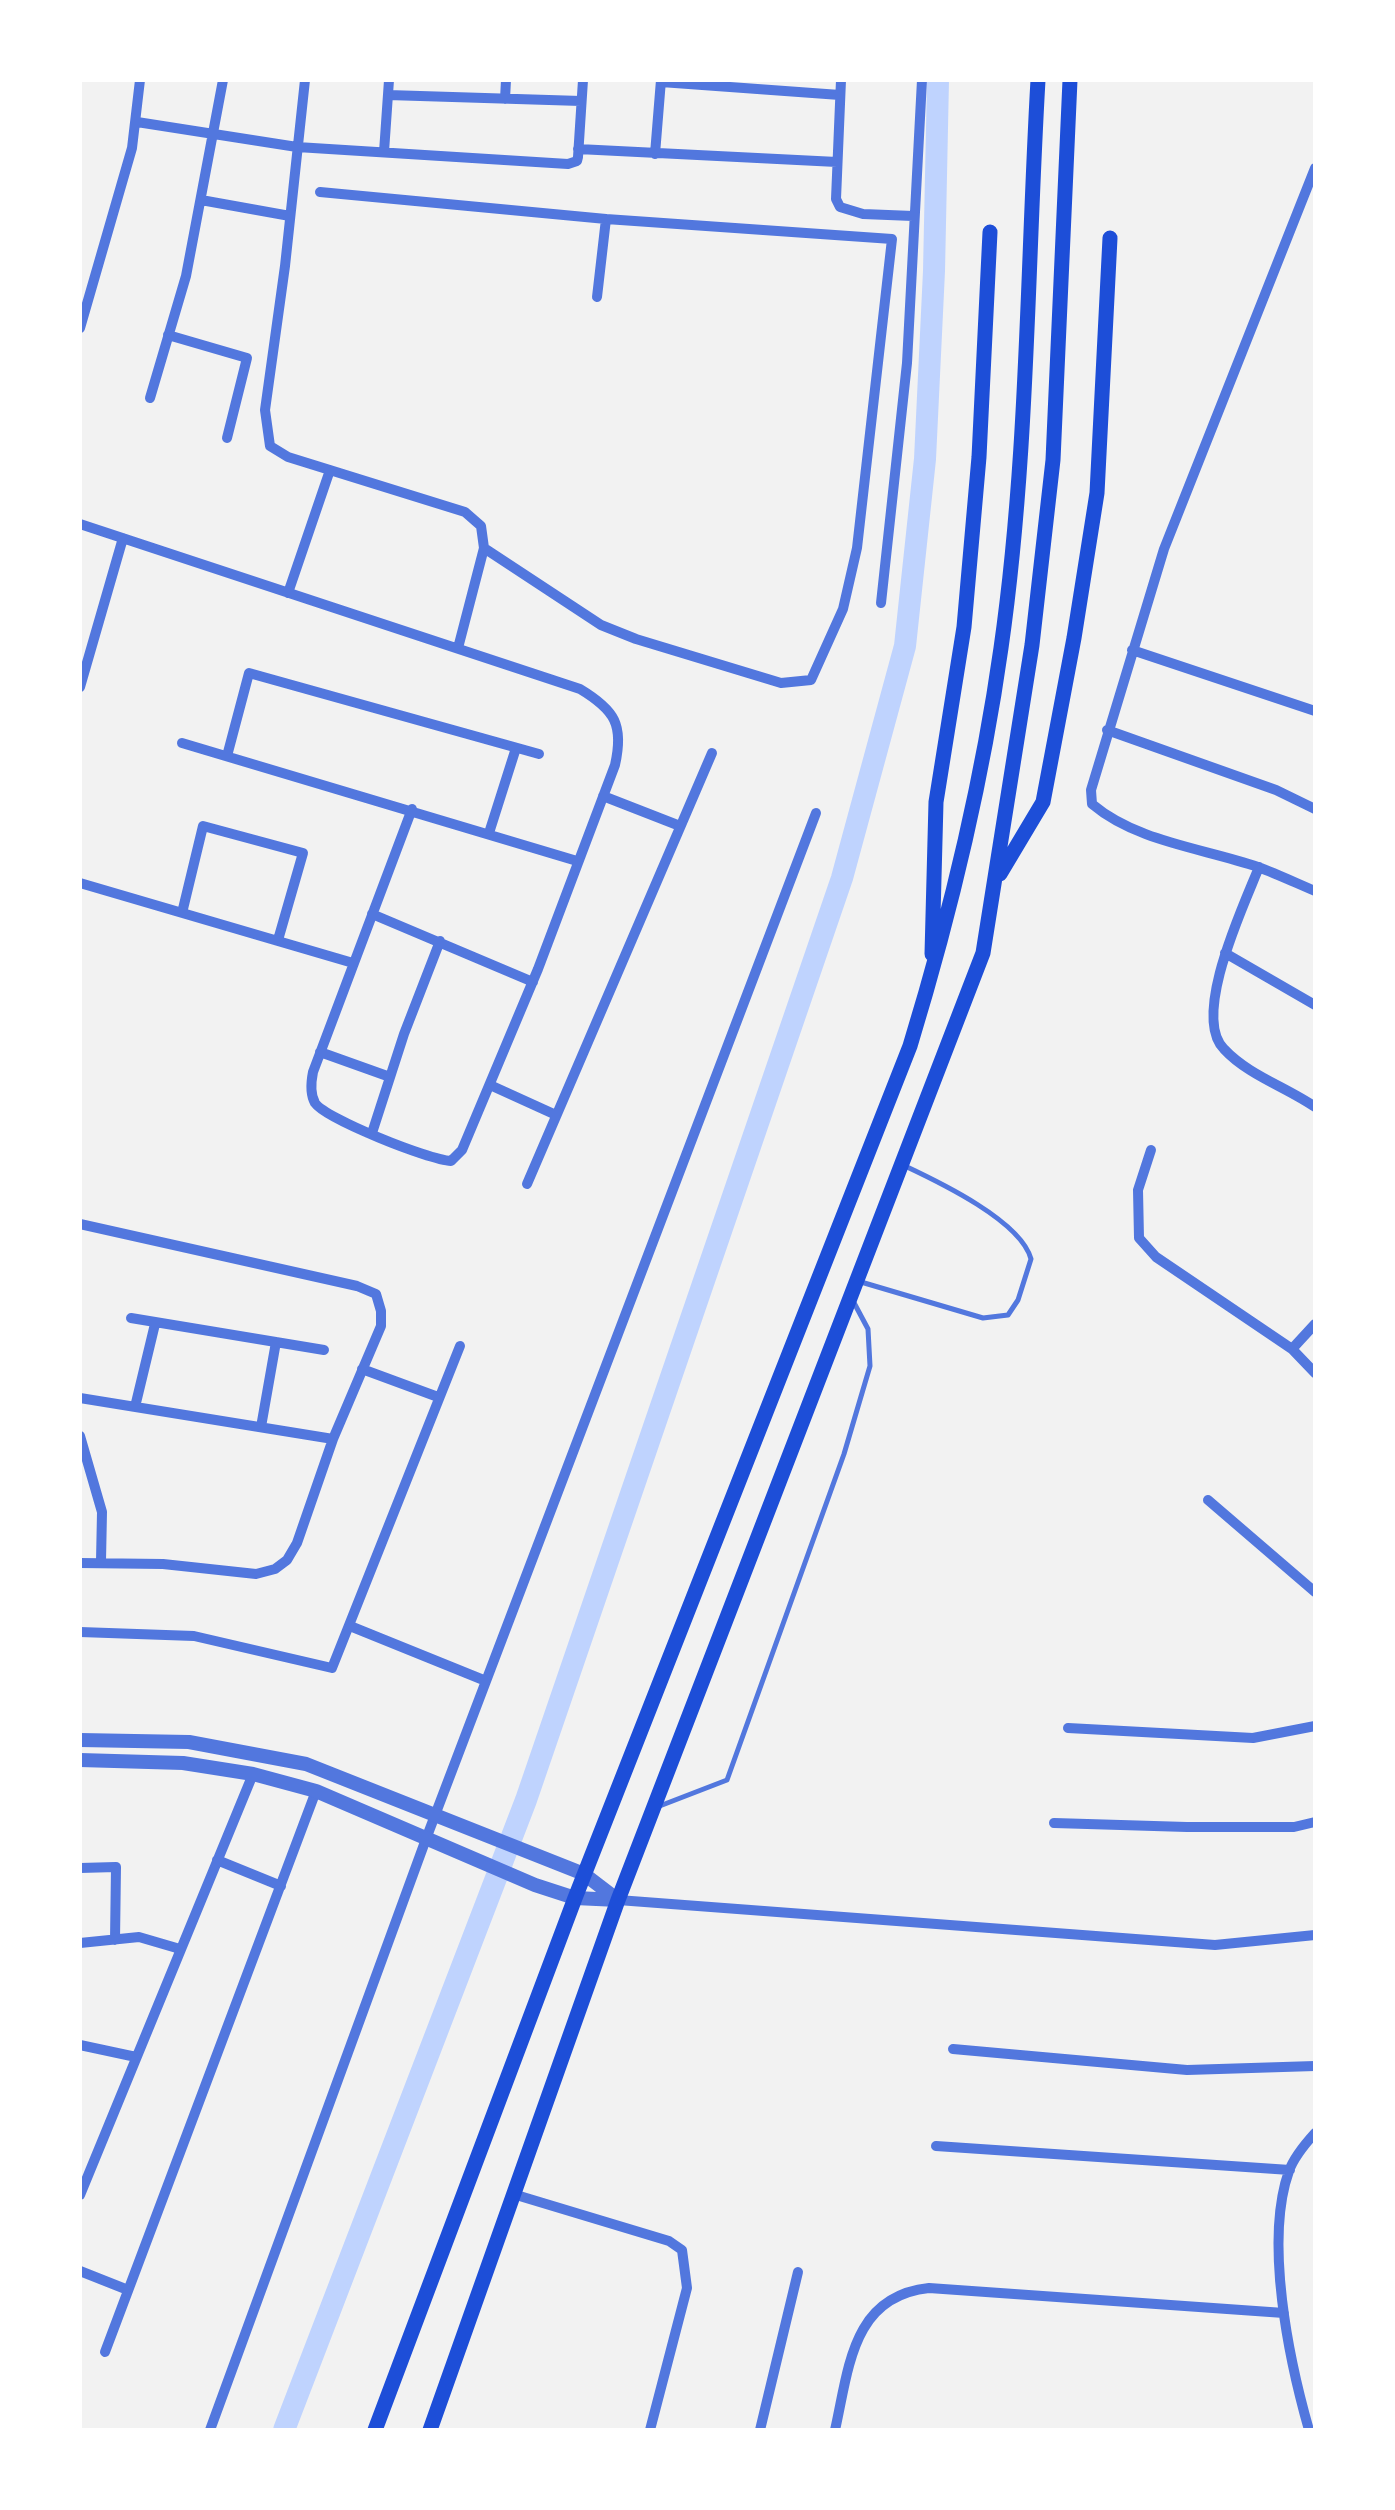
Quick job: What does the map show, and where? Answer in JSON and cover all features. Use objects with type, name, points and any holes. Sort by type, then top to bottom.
[{"type":"main road","points":[[375,2430],[574,1898],[910,1046],[950,911],[1002,646],[1020,457],[1038,80]]},
{"type":"main road","points":[[430,2430],[618,1900],[984,953],[1032,645],[1053,460],[1070,80]]},
{"type":"main road","points":[[932,973],[936,802],[964,628],[979,457],[990,232]]},
{"type":"main road","points":[[996,882],[1043,802],[1074,638],[1096,494],[1110,238]]},
{"type":"street","points":[[80,328],[137,122],[140,80]]},
{"type":"street","points":[[150,398],[182,292],[223,80]]},
{"type":"street","points":[[304,80],[265,410],[266,432],[270,446],[288,457],[465,512],[480,526],[484,548],[458,648]]},
{"type":"street","points":[[384,152],[388,80]]},
{"type":"street","points":[[505,99],[506,80]]},
{"type":"street","points":[[137,122],[296,146],[568,164],[576,162],[583,80]]},
{"type":"street","points":[[841,80],[836,199],[840,207],[864,214],[913,216]]},
{"type":"street","points":[[881,603],[907,363],[922,80]]},
{"type":"street","points":[[654,154],[661,81],[840,94]]},
{"type":"street","points":[[388,95],[582,101]]},
{"type":"street","points":[[578,149],[837,162]]},
{"type":"street","points":[[1315,168],[1164,548],[1091,790],[1092,804],[1107,817],[1134,830],[1259,867],[1315,891]]},
{"type":"street","points":[[320,192],[606,219],[892,239],[857,548],[843,609],[811,680],[781,683],[601,625],[484,548]]},
{"type":"street","points":[[202,200],[290,216]]},
{"type":"street","points":[[597,297],[606,219]]},
{"type":"street","points":[[168,335],[247,358],[227,438]]},
{"type":"street","points":[[288,593],[330,470]]},
{"type":"street","points":[[80,524],[580,689],[601,701],[617,723],[619,747],[533,982],[462,1150],[451,1161],[409,1150],[327,1114],[314,1102],[311,1082],[412,809]]},
{"type":"street","points":[[80,686],[122,538]]},
{"type":"street","points":[[1132,650],[1315,711]]},
{"type":"street","points":[[227,756],[249,673],[539,754]]},
{"type":"street","points":[[1107,730],[1276,790],[1315,809]]},
{"type":"street","points":[[182,742],[577,860]]},
{"type":"street","points":[[489,833],[516,748]]},
{"type":"street","points":[[527,1184],[712,753]]},
{"type":"street","points":[[603,796],[680,826]]},
{"type":"street","points":[[210,2430],[426,1839],[816,813]]},
{"type":"street","points":[[182,912],[203,826],[303,853],[278,940]]},
{"type":"street","points":[[1259,867],[1225,954],[1213,1030],[1221,1047],[1239,1062],[1315,1106]]},
{"type":"street","points":[[80,883],[353,963]]},
{"type":"street","points":[[372,914],[533,982]]},
{"type":"street","points":[[372,1133],[440,941]]},
{"type":"street","points":[[1225,954],[1315,1005]]},
{"type":"street","points":[[320,1052],[390,1077]]},
{"type":"street","points":[[490,1085],[556,1115]]},
{"type":"street","points":[[1151,1150],[1138,1190],[1139,1238],[1156,1257],[1292,1349],[1315,1373]]},
{"type":"street","points":[[80,1224],[357,1286],[376,1294],[381,1310],[380,1326],[333,1439],[297,1543],[287,1560],[256,1574],[102,1561],[80,1563]]},
{"type":"street","points":[[131,1318],[324,1350]]},
{"type":"street","points":[[136,1407],[155,1324]]},
{"type":"street","points":[[1292,1349],[1315,1324]]},
{"type":"street","points":[[261,1428],[276,1342]]},
{"type":"street","points":[[80,1632],[194,1636],[332,1668],[460,1346]]},
{"type":"street","points":[[362,1369],[438,1396]]},
{"type":"street","points":[[80,1398],[333,1439]]},
{"type":"street","points":[[80,1436],[102,1512],[102,1561]]},
{"type":"street","points":[[1208,1500],[1315,1592]]},
{"type":"street","points":[[350,1626],[486,1682]]},
{"type":"street","points":[[1068,1728],[1253,1738],[1315,1726]]},
{"type":"street","points":[[80,1740],[189,1742],[260,1753],[334,1773],[584,1874],[618,1900]]},
{"type":"street","points":[[80,1760],[182,1763],[253,1774],[316,1790],[535,1886],[574,1898],[1216,1945],[1315,1935]]},
{"type":"street","points":[[80,2195],[253,1774]]},
{"type":"street","points":[[104,2352],[316,1790]]},
{"type":"street","points":[[1054,1823],[1205,1827],[1294,1826],[1315,1822]]},
{"type":"street","points":[[218,1860],[281,1886]]},
{"type":"street","points":[[80,1868],[116,1866],[115,1940]]},
{"type":"street","points":[[80,1944],[139,1937],[180,1949]]},
{"type":"street","points":[[80,2045],[136,2057]]},
{"type":"street","points":[[954,2049],[1187,2070],[1315,2066]]},
{"type":"street","points":[[1309,2430],[1291,2361],[1280,2233],[1290,2170],[1315,2133]]},
{"type":"street","points":[[936,2146],[1290,2170]]},
{"type":"street","points":[[513,2194],[668,2241],[682,2250],[687,2288],[650,2430]]},
{"type":"street","points":[[80,2272],[128,2290]]},
{"type":"street","points":[[760,2430],[798,2272]]},
{"type":"street","points":[[835,2430],[855,2344],[882,2304],[906,2290],[929,2288],[1284,2313]]},
{"type":"lane","points":[[858,1281],[983,1318],[1008,1316],[1018,1300],[1031,1259],[1017,1237],[938,1181],[902,1164]]},
{"type":"lane","points":[[654,1808],[727,1780],[844,1454],[870,1366],[868,1330],[851,1297]]},
{"type":"waterway","points":[[284,2430],[526,1800],[842,878],[905,646],[925,459],[938,80]]}]
